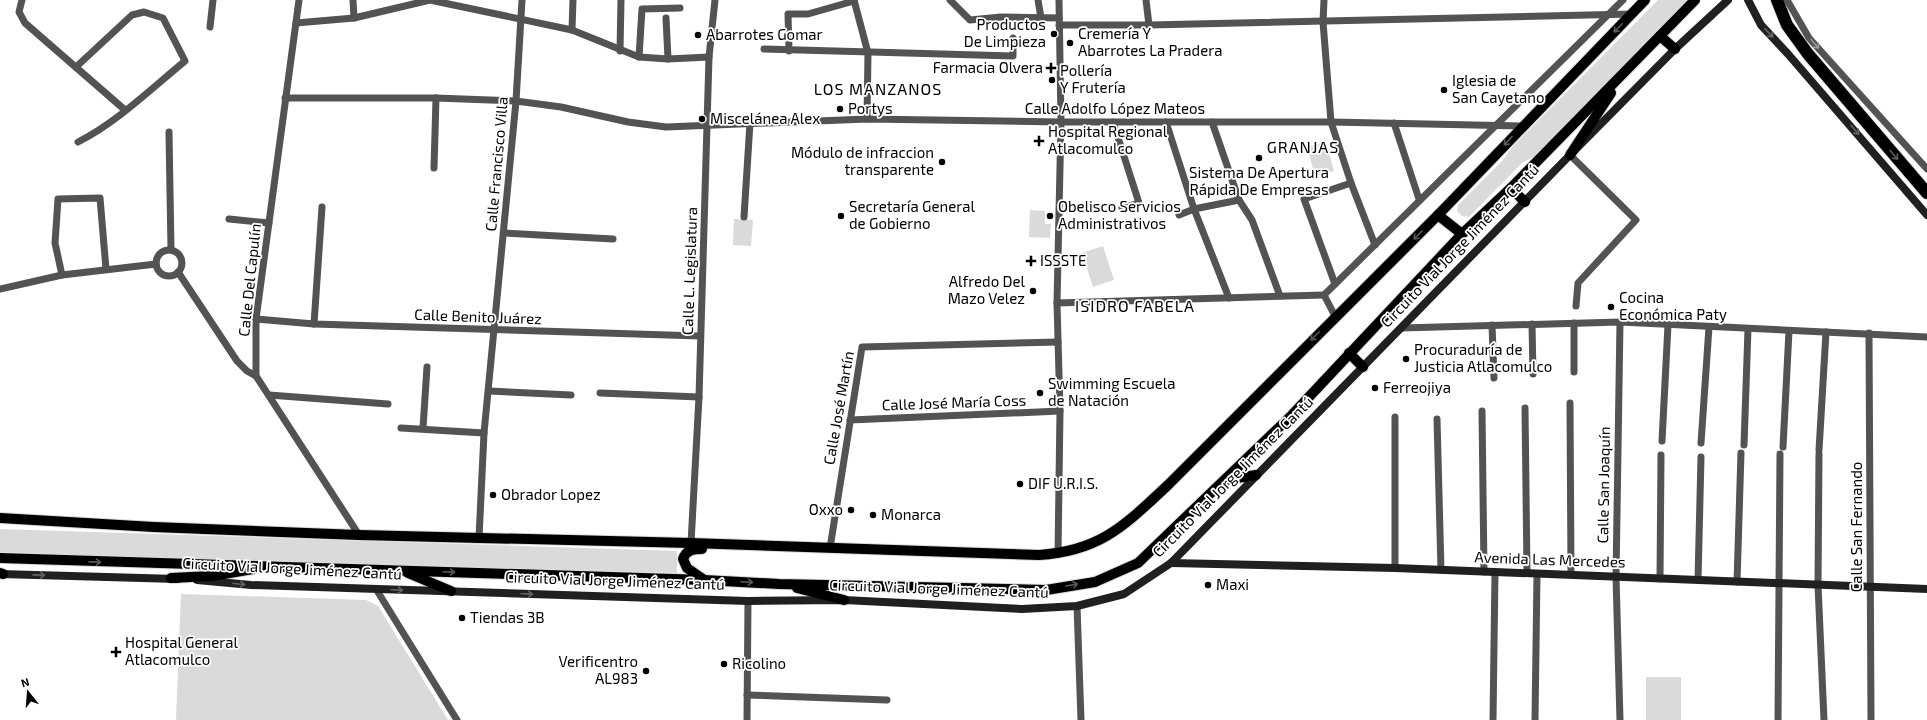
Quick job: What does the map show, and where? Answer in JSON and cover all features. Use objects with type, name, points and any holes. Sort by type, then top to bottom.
[{"type":"highway","points":[[1777,0],[1787,25],[1808,54],[1927,193]]},
{"type":"main road","points":[[0,518],[154,527],[359,535],[691,543],[1039,555],[1058,554],[1078,549],[1098,542],[1127,523],[1168,485],[1335,316],[1438,215],[1522,126],[1645,0]]},
{"type":"main road","name":"Circuito Vial Jorge Jiménez Cantú","points":[[0,558],[704,580],[779,584],[1046,590],[1095,582],[1138,563],[1225,480],[1292,415],[1349,352],[1462,234],[1511,188],[1695,0]]},
{"type":"main road","points":[[1660,36],[1675,49]]},
{"type":"main road","points":[[1570,155],[1623,74]]},
{"type":"main road","points":[[1511,188],[1525,202]]},
{"type":"main road","points":[[1438,215],[1462,234]]},
{"type":"main road","points":[[1349,352],[1363,367]]},
{"type":"main road","points":[[1225,480],[1256,475]]},
{"type":"main road","points":[[704,580],[693,573],[684,564],[683,559],[685,554],[690,550],[772,551],[784,547]]},
{"type":"main road","points":[[171,578],[212,576],[272,566]]},
{"type":"main road","points":[[403,571],[451,591]]},
{"type":"main road","points":[[779,584],[844,600]]},
{"type":"street","points":[[22,0],[19,12],[25,23],[125,110]]},
{"type":"street","points":[[210,27],[213,0]]},
{"type":"street","name":"Calle Del Capulín","points":[[256,376],[256,319],[299,0]]},
{"type":"street","points":[[353,0],[354,18]]},
{"type":"street","points":[[296,22],[354,18],[430,0],[572,30],[620,51],[639,57],[668,59],[709,57]]},
{"type":"street","name":"Calle Francisco Villa","points":[[479,538],[484,433],[516,102],[522,0]]},
{"type":"street","points":[[572,0],[572,30]]},
{"type":"street","points":[[620,51],[621,0]]},
{"type":"street","name":"Calle L. Legislatura","points":[[691,543],[699,397],[709,57],[715,0]]},
{"type":"street","points":[[789,51],[788,14],[808,14],[854,0],[868,53],[867,119]]},
{"type":"street","points":[[950,0],[970,20],[1000,17],[1040,18],[1059,22],[1149,25],[1323,22],[1610,13],[1631,14]]},
{"type":"street","points":[[1038,0],[1040,18]]},
{"type":"street","points":[[1058,554],[1060,411],[1057,303],[1061,122],[1060,0]]},
{"type":"street","points":[[1146,0],[1149,25]]},
{"type":"street","points":[[1324,0],[1323,22],[1331,122],[1351,183],[1375,245]]},
{"type":"street","points":[[1057,303],[1324,295],[1623,0]]},
{"type":"street","name":"Circuito Vial Jorge Jiménez Cantú","points":[[1,574],[171,578],[251,585],[748,601],[844,600],[1022,609],[1077,606],[1124,594],[1171,563],[1570,155],[1675,49],[1728,0]]},
{"type":"street","points":[[1748,0],[1761,25],[1788,54],[1927,215]]},
{"type":"street","points":[[1787,0],[1809,38],[1927,169]]},
{"type":"street","points":[[639,57],[642,9],[680,8]]},
{"type":"street","points":[[76,67],[132,15],[144,12],[163,18],[185,61],[125,110],[93,134],[78,142]]},
{"type":"street","points":[[666,18],[668,59]]},
{"type":"street","points":[[764,49],[789,51],[1013,56],[1013,38]]},
{"type":"street","name":"Calle Adolfo López Mateos","points":[[285,98],[436,98],[516,102],[561,108],[628,122],[666,127],[867,119],[1061,122],[1331,122],[1522,126]]},
{"type":"street","points":[[434,168],[436,98]]},
{"type":"street","points":[[1113,122],[1139,203],[1122,208]]},
{"type":"street","points":[[1166,122],[1194,208],[1229,298]]},
{"type":"street","points":[[1212,122],[1239,200],[1252,220],[1280,296]]},
{"type":"street","points":[[744,217],[750,123]]},
{"type":"street","points":[[1394,123],[1419,200]]},
{"type":"street","points":[[169,132],[171,250]]},
{"type":"street","points":[[1570,155],[1636,220],[1578,283],[1576,306]]},
{"type":"street","points":[[1335,284],[1304,199],[1351,183]]},
{"type":"street","points":[[62,275],[55,243],[58,199],[100,198],[106,270]]},
{"type":"street","points":[[1179,215],[1194,208],[1239,200]]},
{"type":"street","points":[[314,324],[322,207]]},
{"type":"street","points":[[229,219],[269,224]]},
{"type":"street","points":[[504,232],[613,239]]},
{"type":"street","points":[[171,250],[178,254],[182,260],[178,272],[167,276],[160,272],[156,264],[160,254],[171,250]]},
{"type":"street","points":[[0,289],[62,275],[156,264]]},
{"type":"street","points":[[178,272],[237,361],[247,371],[256,376],[270,394],[359,535]]},
{"type":"street","points":[[1324,295],[1335,316]]},
{"type":"street","name":"Calle Benito Juárez","points":[[256,319],[314,324],[494,331],[700,336]]},
{"type":"street","points":[[1402,328],[1620,322],[1927,337]]},
{"type":"street","name":"Calle San Joaquín","points":[[1620,322],[1616,577],[1620,720]]},
{"type":"street","points":[[1574,323],[1574,372]]},
{"type":"street","points":[[1532,324],[1533,374]]},
{"type":"street","points":[[1492,325],[1494,378]]},
{"type":"street","points":[[1662,441],[1668,325]]},
{"type":"street","points":[[1701,443],[1709,327]]},
{"type":"street","points":[[1744,445],[1748,329]]},
{"type":"street","points":[[1783,447],[1789,331]]},
{"type":"street","points":[[1824,720],[1818,585],[1819,452],[1826,332]]},
{"type":"street","name":"Calle San Fernando","points":[[1869,333],[1871,720]]},
{"type":"street","name":"Calle José Martín","points":[[830,548],[862,347],[1058,342]]},
{"type":"street","points":[[424,428],[427,367]]},
{"type":"street","points":[[489,391],[571,395]]},
{"type":"street","points":[[600,393],[699,397]]},
{"type":"street","points":[[270,394],[388,404]]},
{"type":"street","points":[[1570,403],[1571,575]]},
{"type":"street","points":[[1525,408],[1527,574]]},
{"type":"street","name":"Calle José María Coss","points":[[850,420],[1060,411]]},
{"type":"street","points":[[1482,411],[1484,572]]},
{"type":"street","points":[[1394,417],[1396,568]]},
{"type":"street","points":[[1437,418],[1441,570]]},
{"type":"street","points":[[401,428],[424,428],[484,433]]},
{"type":"street","points":[[1737,582],[1741,453]]},
{"type":"street","points":[[1778,720],[1780,454]]},
{"type":"street","points":[[1660,579],[1661,455]]},
{"type":"street","points":[[1698,580],[1701,457]]},
{"type":"street","name":"Avenida Las Mercedes","points":[[1171,563],[1396,568],[1927,589]]},
{"type":"street","points":[[1493,720],[1495,572]]},
{"type":"street","points":[[1535,720],[1537,574]]},
{"type":"street","points":[[376,589],[457,720]]},
{"type":"street","points":[[747,720],[748,601]]},
{"type":"street","points":[[1077,606],[1081,720]]},
{"type":"street","points":[[747,695],[887,700]]},
{"type":"shaded area","points":[[1658,0],[1690,0],[1539,154],[1522,163],[1469,217],[1462,216],[1457,211],[1458,205],[1503,160],[1513,146]]},
{"type":"shaded area","points":[[1326,142],[1334,171],[1315,176],[1307,147]]},
{"type":"shaded area","points":[[1030,210],[1045,211],[1045,224],[1051,224],[1050,238],[1029,237]]},
{"type":"shaded area","points":[[734,219],[753,220],[751,246],[733,245]]},
{"type":"shaded area","points":[[1103,246],[1114,280],[1093,287],[1082,253]]},
{"type":"shaded area","points":[[0,529],[677,551],[677,573],[225,561],[0,552]]},
{"type":"shaded area","points":[[181,594],[366,600],[378,606],[448,720],[176,720]]},
{"type":"shaded area","points":[[1646,677],[1681,677],[1681,720],[1646,720]]},
{"type":"place","name":"Productos De Limpieza","points":[[1054,34]]},
{"type":"place","name":"Abarrotes Gomar","points":[[698,35]]},
{"type":"place","name":"Cremería Y Abarrotes La Pradera","points":[[1070,43]]},
{"type":"place","name":"Farmacia Olvera","points":[[1051,68]]},
{"type":"place","name":"Pollería Y Frutería","points":[[1052,80]]},
{"type":"place","name":"Iglesia de San Cayetano","points":[[1444,90]]},
{"type":"place","name":"Portys","points":[[840,109]]},
{"type":"place","name":"Miscelánea Alex","points":[[702,119]]},
{"type":"place","name":"Hospital Regional Atlacomulco","points":[[1039,141]]},
{"type":"place","name":"Sistema De Apertura Rápida De Empresas","points":[[1259,158]]},
{"type":"place","name":"Módulo de infraccion transparente","points":[[942,162]]},
{"type":"place","name":"Secretaría General de Gobierno","points":[[841,216]]},
{"type":"place","name":"Obelisco Servicios Administrativos","points":[[1050,216]]},
{"type":"place","name":"ISSSTE","points":[[1031,261]]},
{"type":"place","name":"Alfredo Del Mazo Velez","points":[[1033,291]]},
{"type":"place","name":"Cocina Económica Paty","points":[[1611,307]]},
{"type":"place","name":"Procuraduría de Justicia Atlacomulco","points":[[1406,359]]},
{"type":"place","name":"Ferreojiya","points":[[1375,388]]},
{"type":"place","name":"Swimming Escuela de Natación","points":[[1040,393]]},
{"type":"place","name":"DIF U.R.I.S.","points":[[1020,484]]},
{"type":"place","name":"Obrador Lopez","points":[[493,495]]},
{"type":"place","name":"Oxxo","points":[[851,510]]},
{"type":"place","name":"Monarca","points":[[873,515]]},
{"type":"place","name":"Maxi","points":[[1208,585]]},
{"type":"place","name":"Tiendas 3B","points":[[462,618]]},
{"type":"place","name":"Hospital General Atlacomulco","points":[[116,652]]},
{"type":"place","name":"Ricolino","points":[[724,664]]},
{"type":"place","name":"Verificentro AL983","points":[[646,671]]},
{"type":"district","name":"LOS MANZANOS","points":[[878,89]]},
{"type":"district","name":"GRANJAS","points":[[1303,147]]},
{"type":"district","name":"ISIDRO FABELA","points":[[1135,306]]}]
